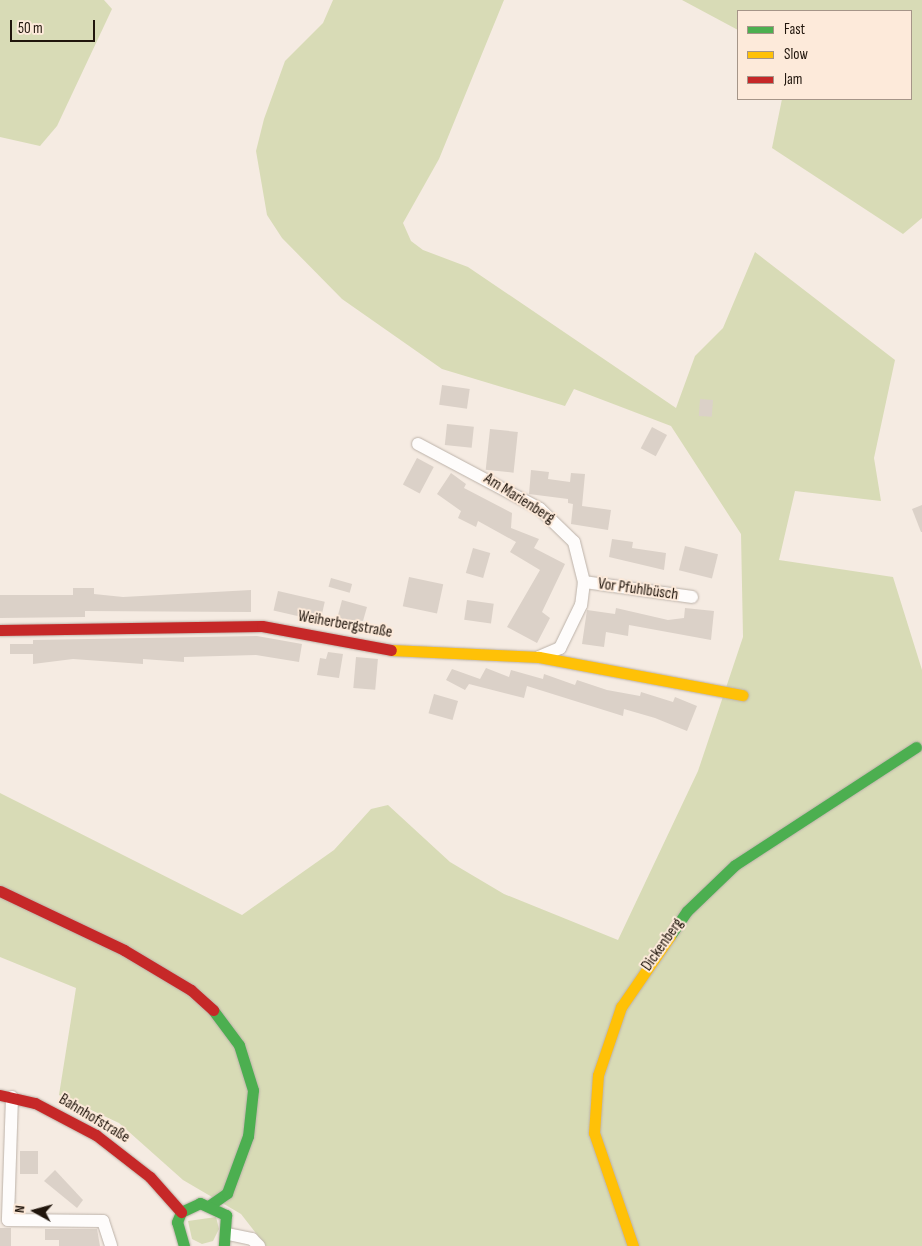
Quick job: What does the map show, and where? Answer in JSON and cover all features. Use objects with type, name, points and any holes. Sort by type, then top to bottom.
[{"type":"street","name":"Am Marienberg","points":[[418,444],[481,475],[566,529],[574,542],[584,582],[582,605],[560,648],[539,657]]},
{"type":"street","name":"Vor Pfuhlbüsch","points":[[584,582],[692,597]]},
{"type":"street","name":"Weiherbergstraße","points":[[0,630],[242,624],[374,650],[539,657],[742,695]]},
{"type":"street","name":"Dickenberg","points":[[633,1246],[594,1133],[598,1075],[621,1007],[687,911],[735,865],[916,746]]},
{"type":"street","points":[[0,891],[124,950],[191,990],[220,1016],[239,1045],[253,1090],[248,1136],[227,1193],[210,1204]]},
{"type":"street","points":[[6,1096],[8,1220],[103,1221],[111,1246]]},
{"type":"street","name":"Bahnhofstraße","points":[[6,1096],[35,1103],[96,1135],[150,1177],[182,1212]]},
{"type":"street","points":[[184,1246],[177,1232],[182,1212],[200,1203],[210,1204],[226,1215],[226,1240],[252,1239],[259,1246]]},
{"type":"green space","points":[[0,0],[104,0],[112,9],[57,126],[40,146],[0,137]]},
{"type":"green space","points":[[333,0],[504,0],[439,159],[403,223],[411,241],[423,250],[468,267],[676,408],[695,356],[723,328],[755,252],[895,360],[874,458],[881,501],[795,491],[779,560],[893,577],[922,670],[922,1246],[266,1246],[241,1214],[183,1180],[119,1123],[59,1095],[76,988],[0,957],[0,793],[242,915],[334,850],[371,809],[388,805],[450,862],[504,894],[618,940],[698,771],[743,637],[741,534],[671,426],[574,389],[565,406],[442,369],[342,299],[282,238],[267,215],[256,151],[264,119],[285,61],[323,23]]},
{"type":"green space","points":[[682,0],[922,0],[922,218],[903,234],[772,148],[782,100],[912,100],[912,10],[737,10],[737,29]]},
{"type":"green space","points":[[216,1217],[219,1229],[213,1241],[202,1244],[192,1239],[188,1221]]},
{"type":"building","points":[[442,385],[470,389],[467,409],[439,405]]},
{"type":"building","points":[[700,399],[713,400],[712,417],[699,416]]},
{"type":"building","points":[[447,424],[474,427],[472,448],[445,445]]},
{"type":"building","points":[[652,427],[667,435],[656,456],[641,448]]},
{"type":"building","points":[[490,429],[518,432],[514,473],[486,470]]},
{"type":"building","points":[[417,458],[434,467],[420,493],[403,484]]},
{"type":"building","points":[[531,470],[549,472],[548,479],[570,482],[571,473],[585,474],[582,506],[611,510],[608,530],[571,524],[573,504],[568,503],[568,499],[529,494]]},
{"type":"building","points":[[451,473],[466,484],[464,488],[512,513],[511,528],[539,539],[534,548],[565,564],[542,612],[550,618],[537,643],[507,627],[540,570],[510,552],[516,542],[478,521],[476,527],[458,518],[461,511],[437,494]]},
{"type":"building","points":[[922,505],[922,532],[921,532],[912,509]]},
{"type":"building","points":[[612,539],[633,542],[632,548],[666,553],[664,570],[609,557]]},
{"type":"building","points":[[685,546],[718,554],[712,578],[679,570]]},
{"type":"building","points":[[473,548],[490,553],[483,578],[466,573]]},
{"type":"building","points":[[409,577],[443,584],[437,614],[403,606]]},
{"type":"building","points":[[331,578],[352,584],[350,593],[329,587]]},
{"type":"building","points":[[73,588],[94,588],[94,594],[123,597],[251,590],[251,612],[85,611],[85,617],[0,618],[0,595],[73,595]]},
{"type":"building","points":[[278,591],[325,602],[320,621],[274,610]]},
{"type":"building","points":[[342,600],[367,607],[363,621],[337,619]]},
{"type":"building","points":[[467,600],[494,604],[491,624],[464,620]]},
{"type":"building","points":[[616,608],[668,620],[684,618],[685,608],[714,611],[711,640],[629,625],[628,636],[606,632],[604,647],[582,644],[587,610],[615,614]]},
{"type":"building","points":[[257,636],[302,644],[299,662],[256,655],[184,657],[184,662],[143,659],[143,664],[73,659],[33,664],[33,654],[10,654],[10,644],[33,644],[33,640]]},
{"type":"building","points":[[328,652],[343,654],[339,678],[317,675],[320,658],[326,659]]},
{"type":"building","points":[[356,657],[378,659],[375,690],[353,688]]},
{"type":"building","points":[[486,668],[509,677],[511,670],[543,679],[544,674],[575,685],[577,680],[607,690],[640,696],[641,692],[673,702],[675,697],[697,706],[687,731],[655,718],[624,709],[623,716],[527,686],[524,698],[469,684],[465,690],[446,680],[452,669],[480,679]]},
{"type":"building","points":[[434,694],[458,701],[453,720],[428,713]]},
{"type":"building","points":[[20,1151],[38,1151],[38,1174],[20,1174]]},
{"type":"building","points":[[55,1170],[83,1200],[77,1208],[44,1181]]},
{"type":"building","points":[[0,1228],[11,1228],[11,1246],[0,1246]]},
{"type":"building","points":[[45,1229],[97,1229],[100,1246],[59,1246],[59,1240],[45,1240]]},
{"type":"traffic: fast","points":[[670,936],[687,911],[735,865],[916,747]]},
{"type":"traffic: fast","points":[[210,1205],[227,1193],[248,1136],[253,1090],[239,1045],[213,1010]]},
{"type":"traffic: fast","points":[[184,1246],[177,1222],[181,1212],[200,1203],[226,1215],[224,1246]]},
{"type":"traffic: slow","points":[[391,650],[539,657],[742,695]]},
{"type":"traffic: slow","points":[[633,1246],[594,1133],[598,1075],[621,1007],[670,936]]},
{"type":"traffic: jam","points":[[0,630],[262,626],[391,650]]},
{"type":"traffic: jam","points":[[0,891],[124,950],[191,990],[213,1010]]},
{"type":"traffic: jam","points":[[0,1095],[35,1103],[96,1135],[150,1177],[181,1212]]}]
